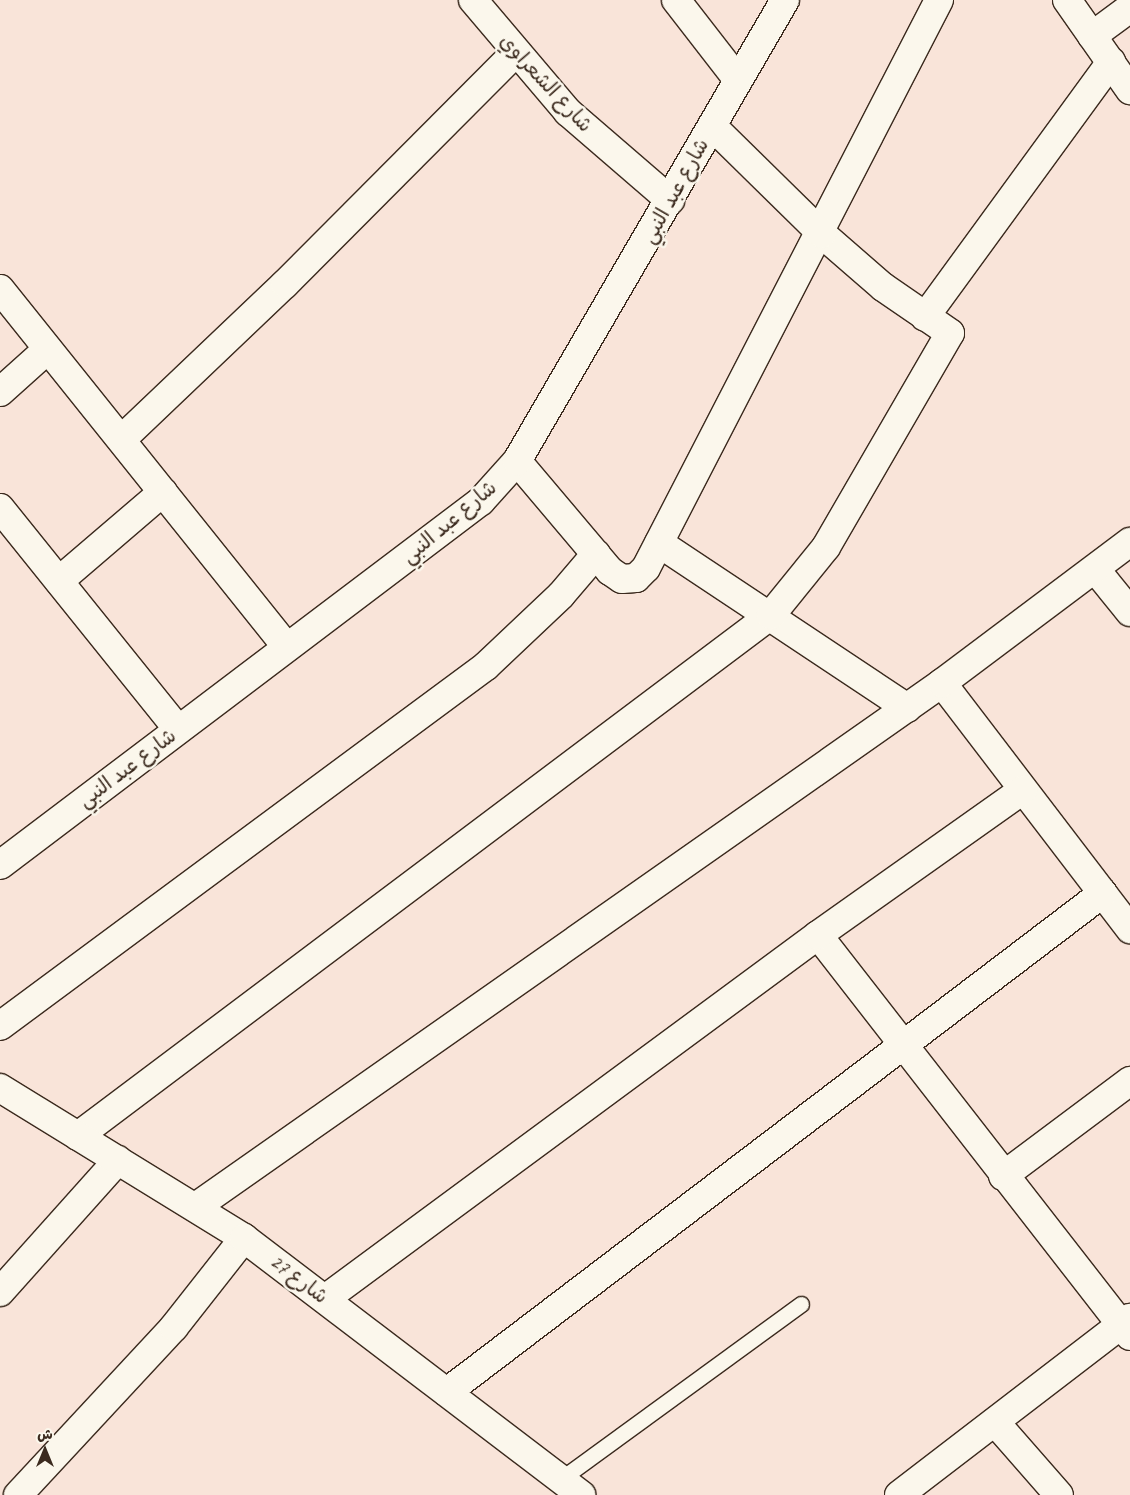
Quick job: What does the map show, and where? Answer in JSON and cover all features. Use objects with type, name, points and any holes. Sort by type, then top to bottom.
[{"type":"street","name":"شارع الشعراوي","points":[[473,0],[568,112],[670,200]]},
{"type":"street","points":[[676,0],[738,80]]},
{"type":"street","name":"شارع عبد النبي","points":[[0,865],[286,646],[442,534],[481,502],[517,461],[785,0]]},
{"type":"street","points":[[517,461],[596,554],[622,579],[636,578],[659,543],[822,234],[939,0]]},
{"type":"street","points":[[1067,0],[1130,90]]},
{"type":"street","points":[[1092,36],[1130,8]]},
{"type":"street","points":[[122,439],[292,278],[516,52]]},
{"type":"street","points":[[925,318],[1111,62]]},
{"type":"street","points":[[78,1136],[771,615],[826,547],[950,333],[925,318],[822,234],[712,126]]},
{"type":"street","points":[[0,290],[122,439],[286,646]]},
{"type":"street","points":[[0,392],[48,349]]},
{"type":"street","points":[[59,581],[163,492]]},
{"type":"street","points":[[0,508],[178,729]]},
{"type":"street","points":[[196,1206],[907,708],[1096,570],[1130,542]]},
{"type":"street","points":[[659,543],[771,615],[907,708]]},
{"type":"street","points":[[0,1026],[486,666],[561,595],[596,554]]},
{"type":"street","points":[[1096,570],[1130,612]]},
{"type":"street","points":[[942,683],[1130,929]]},
{"type":"street","points":[[325,1299],[818,935],[1023,790]]},
{"type":"street","points":[[447,1392],[1103,893]]},
{"type":"street","points":[[818,935],[1003,1176],[1127,1327],[995,1422],[899,1495]]},
{"type":"street","points":[[1003,1176],[1130,1081]]},
{"type":"street","name":"شارع 27","points":[[0,1088],[196,1206],[244,1238],[571,1487]]},
{"type":"street","points":[[0,1292],[118,1160]]},
{"type":"street","points":[[18,1495],[174,1327],[244,1238]]},
{"type":"street","points":[[995,1422],[1059,1495]]},
{"type":"lane","points":[[571,1487],[800,1304]]}]
